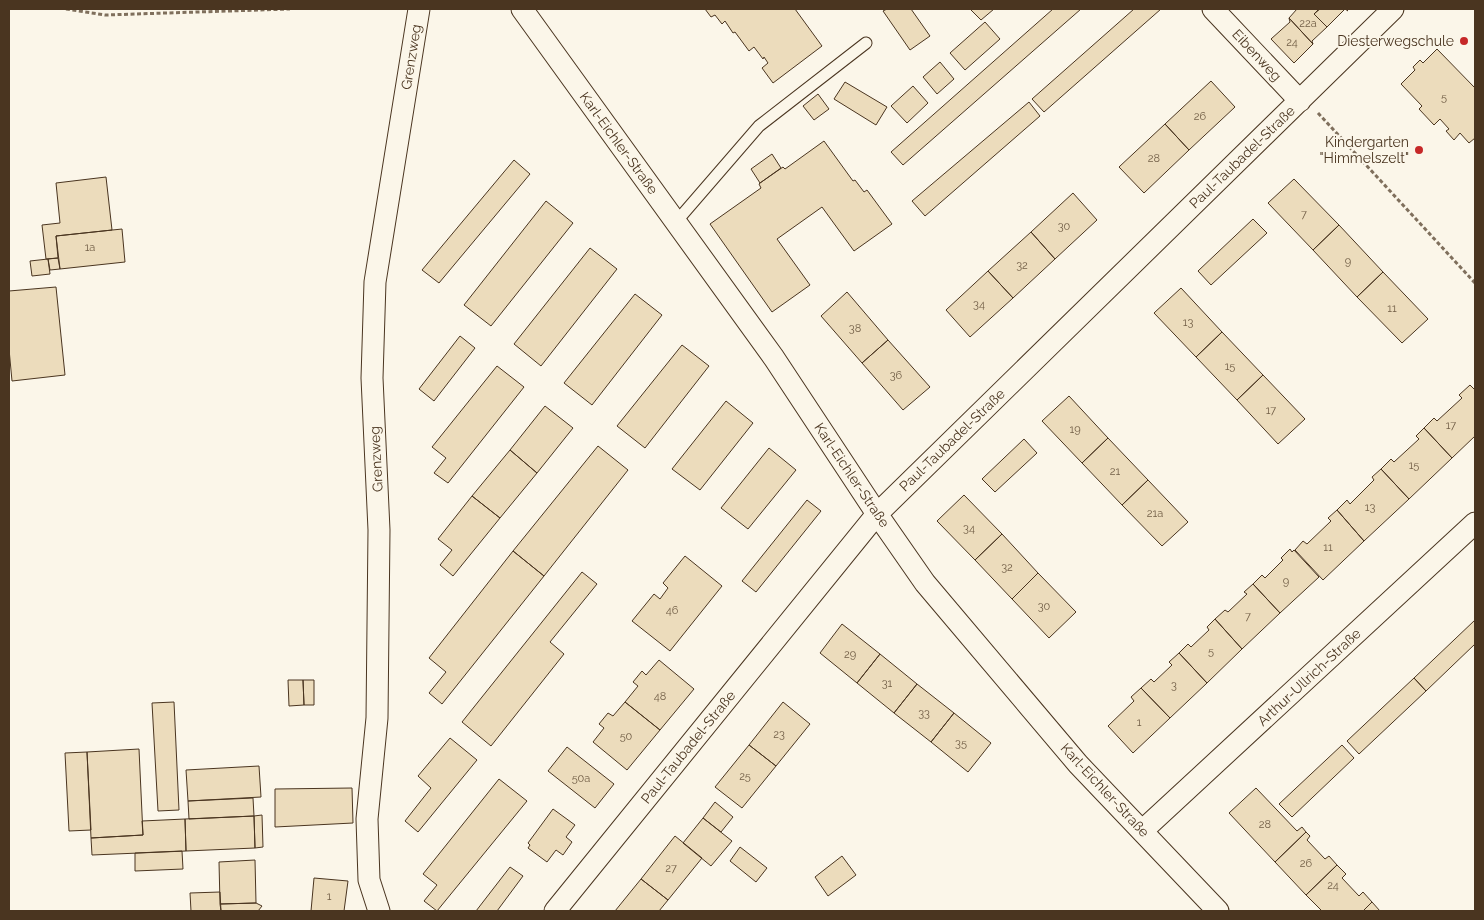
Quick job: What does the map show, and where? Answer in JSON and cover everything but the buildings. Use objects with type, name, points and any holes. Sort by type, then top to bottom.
[{"type":"street","name":"Grenzweg","points":[[378,911],[369,880],[367,819],[377,718],[379,530],[372,378],[375,282],[419,9]]},
{"type":"street","name":"Karl-Eichler-Straße","points":[[522,9],[774,358],[925,583],[1078,764],[1218,911]]},
{"type":"street","name":"Eibenweg","points":[[1213,9],[1300,101]]},
{"type":"street","name":"Paul-Taubadel-Straße","points":[[555,911],[877,514],[1393,9]]},
{"type":"street","name":"Arthur-Ullrich-Straße","points":[[1142,831],[1475,523]]},
{"type":"lane","points":[[676,222],[759,126],[866,43]]},
{"type":"path","points":[[66,9],[105,15],[290,9]]},
{"type":"path","points":[[1300,101],[1322,115],[1475,283]]},
{"type":"place","name":"Diesterwegschule","points":[[1464,41]]},
{"type":"place","name":"Kindergarten \"Himmelszelt\"","points":[[1419,150]]}]
